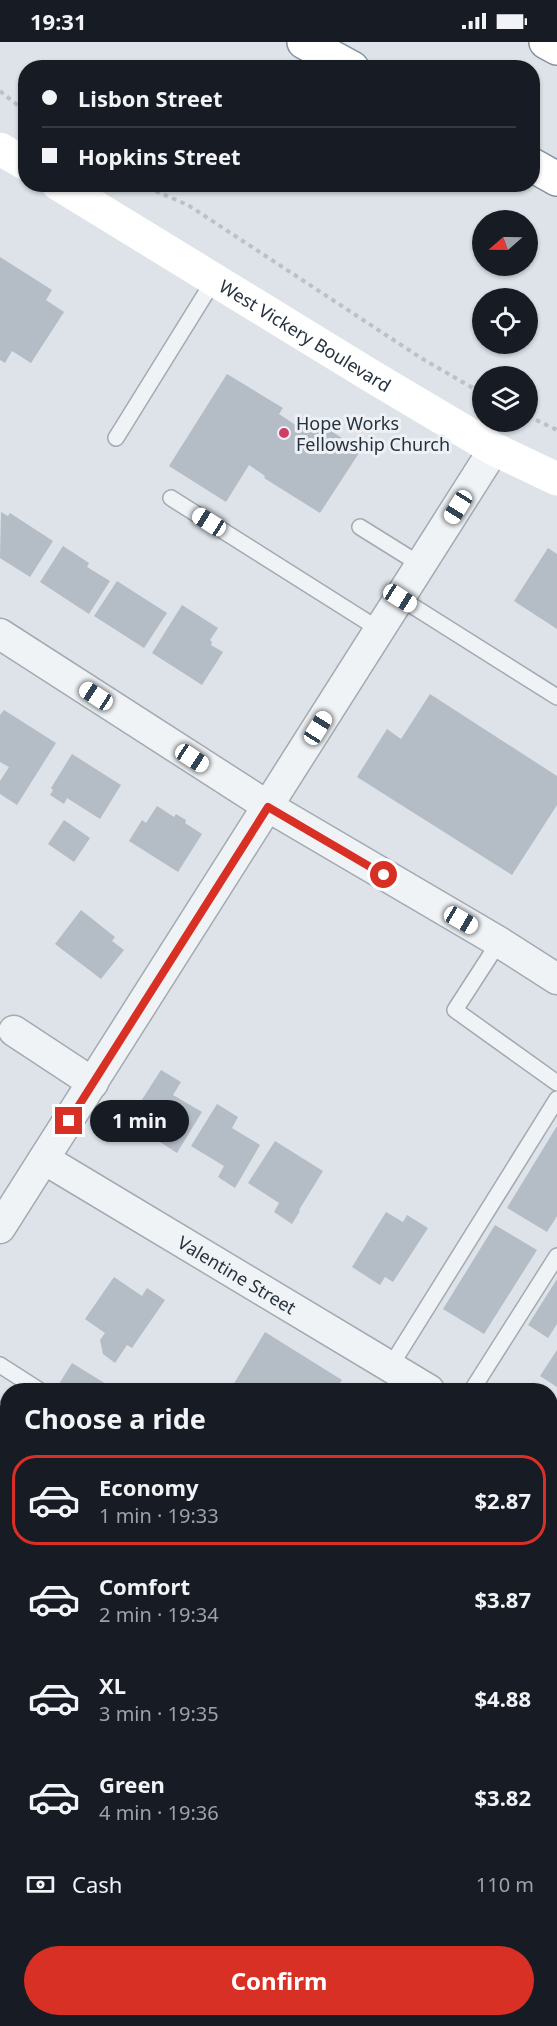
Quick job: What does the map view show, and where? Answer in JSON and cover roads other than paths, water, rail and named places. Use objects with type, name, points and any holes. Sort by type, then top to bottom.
[{"type":"main road","points":[[304,42],[337,60]]},
{"type":"main road","points":[[546,42],[557,48]]},
{"type":"main road","points":[[0,149],[18,160]]},
{"type":"main road","points":[[540,169],[557,179]]},
{"type":"main road","name":"West Vickery Boulevard","points":[[71,192],[494,449],[557,478]]},
{"type":"street","points":[[0,1228],[494,449]]},
{"type":"street","points":[[0,634],[268,807],[499,942],[557,979]]},
{"type":"street","points":[[14,1031],[93,1083]]},
{"type":"street","name":"Valentine Street","points":[[45,1158],[394,1377],[410,1383]]},
{"type":"lane","points":[[116,438],[214,280]]},
{"type":"lane","points":[[171,498],[380,630]]},
{"type":"lane","points":[[360,527],[421,565]]},
{"type":"lane","points":[[400,598],[557,697]]},
{"type":"lane","points":[[499,942],[455,1010],[557,1083]]},
{"type":"lane","points":[[394,1377],[557,1099]]},
{"type":"lane","points":[[476,1383],[557,1256]]},
{"type":"lane","points":[[0,1365],[17,1383]]},
{"type":"place","name":"Hope Works Fellowship Church","points":[[284,433]]}]
